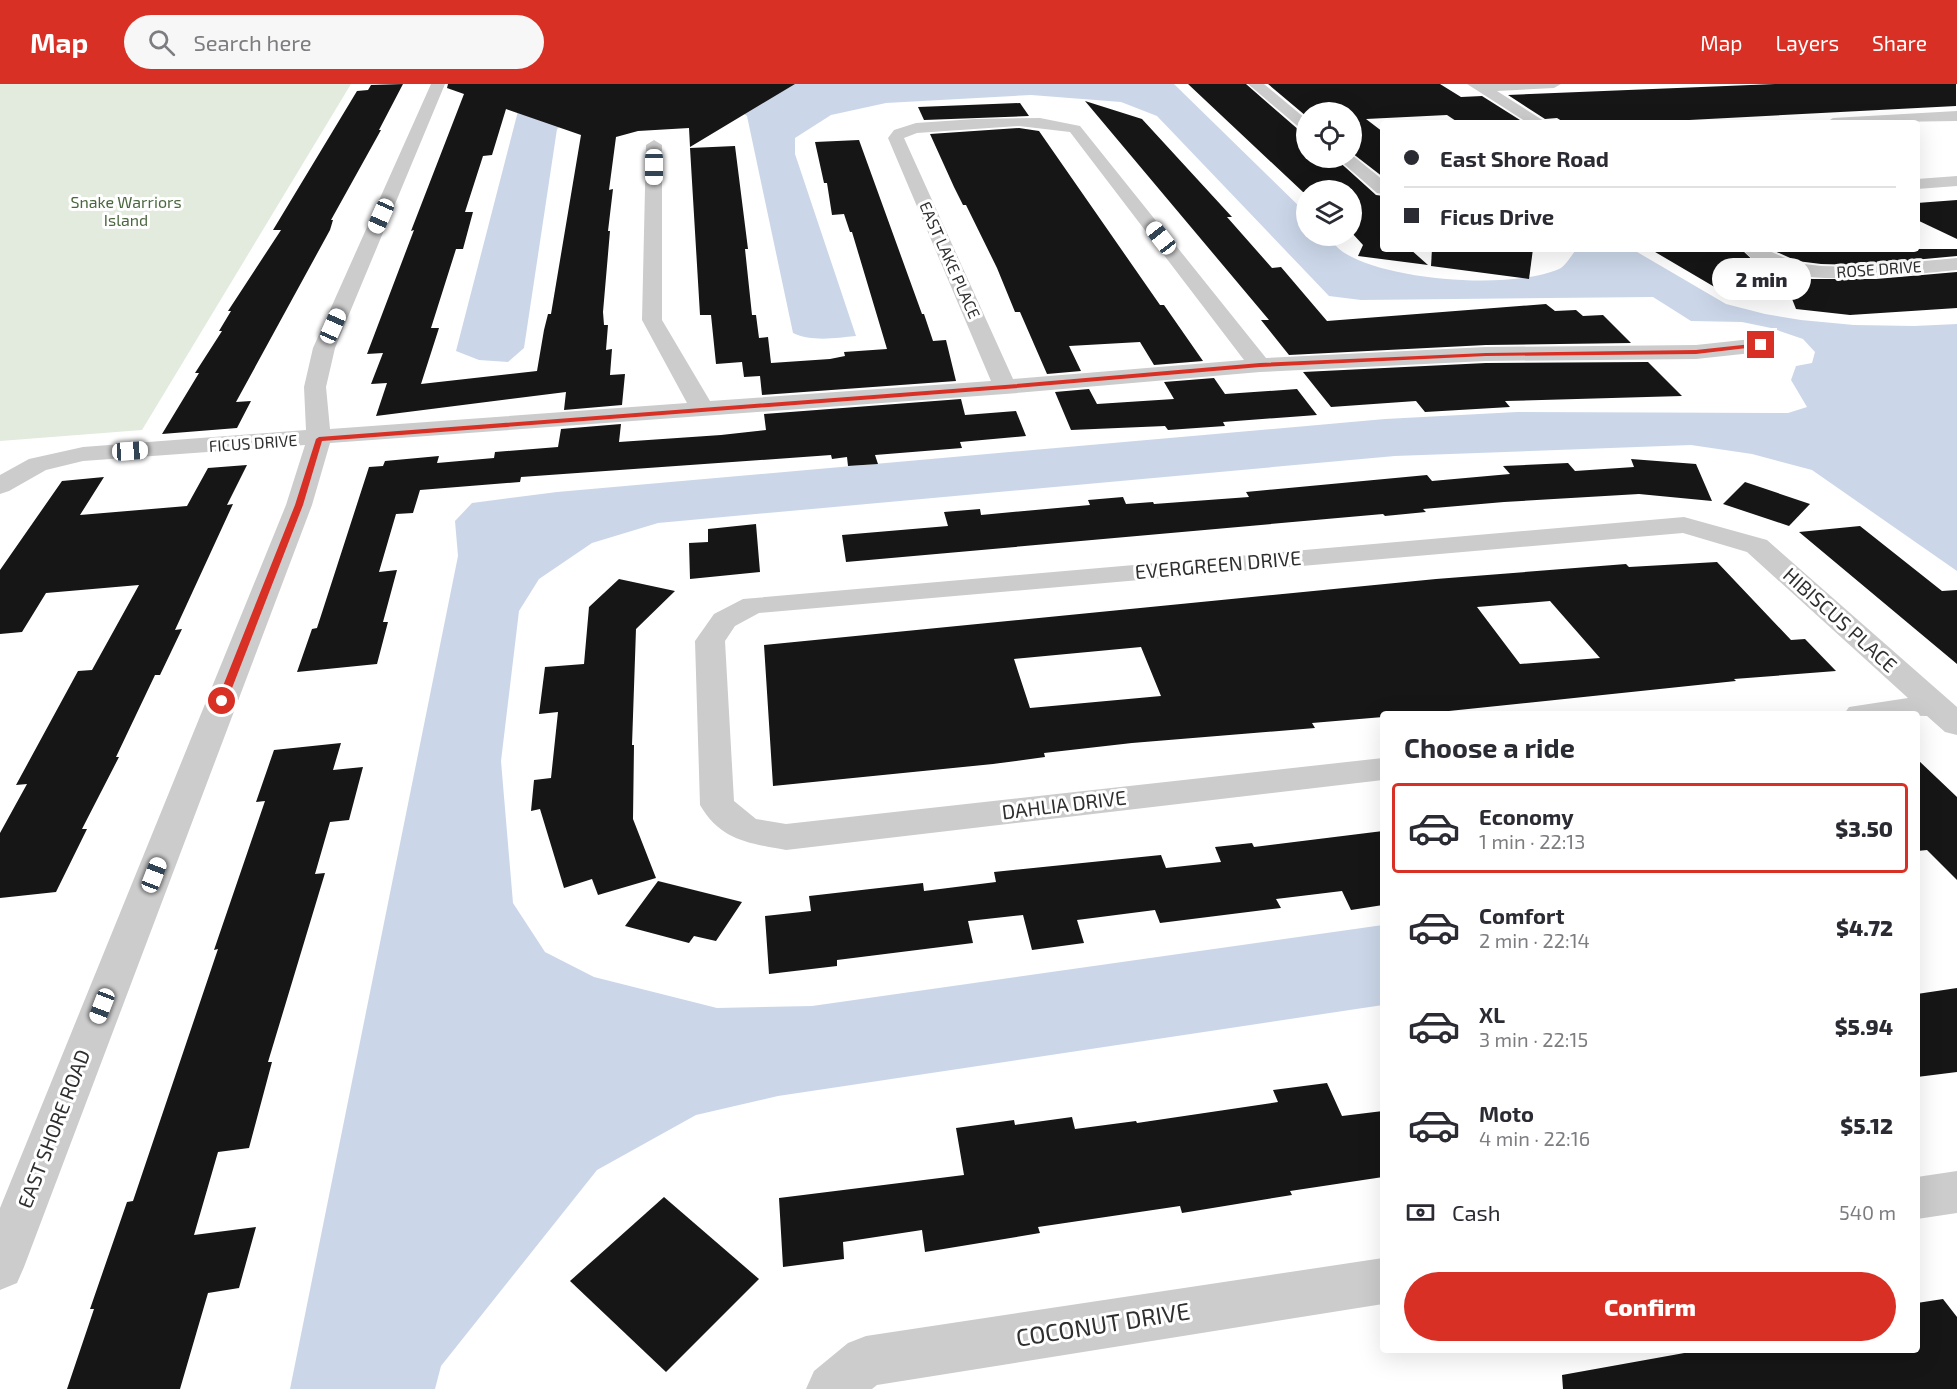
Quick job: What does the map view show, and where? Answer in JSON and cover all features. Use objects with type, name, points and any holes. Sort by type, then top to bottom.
[{"type":"street","name":"EAST SHORE ROAD","points":[[0,1267],[295,516],[319,439],[315,387],[324,348],[438,84]]},
{"type":"street","points":[[1255,84],[1296,118]]},
{"type":"street","points":[[1477,86],[1554,84]]},
{"type":"street","points":[[1477,86],[1534,120]]},
{"type":"street","points":[[1886,120],[1957,116]]},
{"type":"street","name":"EAST LAKE PLACE","points":[[1005,387],[896,138],[900,133],[927,128],[1041,122],[1062,124],[1075,129],[1260,365]]},
{"type":"street","points":[[654,145],[652,320],[703,410]]},
{"type":"street","points":[[1357,168],[1380,187]]},
{"type":"street","points":[[1920,184],[1957,181]]},
{"type":"street","name":"ROSE DRIVE","points":[[1757,252],[1775,262],[1802,270],[1828,273],[1957,264]]},
{"type":"street","name":"FICUS DRIVE","points":[[0,486],[38,464],[83,454],[703,410],[1260,365],[1486,354],[1696,352],[1761,345]]},
{"type":"street","name":"EVERGREEN DRIVE","points":[[746,830],[717,806],[710,641],[724,620],[753,605],[1684,525],[1714,532]]},
{"type":"street","name":"HIBISCUS PLACE","points":[[1714,532],[1757,546],[1946,715]]},
{"type":"street","points":[[1920,715],[1946,715]]},
{"type":"street","name":"DAHLIA DRIVE","points":[[746,830],[786,837],[1380,769]]},
{"type":"street","points":[[1920,1198],[1957,1192]]},
{"type":"street","name":"COCONUT DRIVE","points":[[832,1389],[866,1361],[1380,1281]]},
{"type":"green space","name":"Snake Warriors Island","points":[[0,84],[351,84],[142,430],[0,441]]},
{"type":"water","points":[[755,84],[1174,84],[1296,203],[1296,246],[1337,246],[1343,252],[1363,262],[1418,276],[1481,280],[1511,279],[1559,269],[1575,252],[1637,252],[1726,304],[1765,314],[1854,325],[1957,324],[1957,571],[1812,470],[1752,454],[1691,445],[1395,456],[658,523],[592,543],[539,579],[519,611],[501,761],[513,903],[545,952],[594,977],[717,1008],[812,1006],[1380,925],[1380,1005],[778,1096],[696,1115],[597,1170],[441,1366],[435,1389],[290,1389],[458,556],[455,521],[472,503],[557,492],[1385,419],[1517,412],[1788,413],[1807,407],[1791,380],[1796,366],[1812,363],[1815,352],[1803,339],[1771,328],[1742,322],[1691,321],[1653,297],[1361,300],[1329,296],[1157,116],[1121,102],[1031,95],[886,103],[831,115],[795,138],[795,154],[856,336],[832,338],[808,338],[793,333],[747,116],[735,108],[563,124],[557,129],[524,348],[508,362],[479,360],[456,351],[518,111]]},
{"type":"building","points":[[403,84],[379,130],[381,130],[331,220],[333,220],[330,230],[236,402],[251,401],[237,428],[162,434],[199,373],[195,373],[222,331],[219,331],[231,311],[228,311],[281,230],[273,230],[357,91],[368,90],[371,85]]},
{"type":"building","points":[[448,84],[795,84],[690,147],[689,128],[638,131],[616,137],[609,190],[613,189],[603,312],[604,325],[608,325],[606,350],[612,349],[610,375],[625,374],[622,405],[564,410],[566,392],[376,416],[387,383],[371,384],[383,353],[367,354],[464,94],[447,88]],"holes":[[[506,109],[581,135],[551,314],[548,314],[544,330],[537,371],[421,384],[439,328],[431,328],[456,249],[463,249],[473,212],[465,212],[483,156],[492,155]]]},
{"type":"building","points":[[1188,84],[1246,84],[1296,128],[1296,168],[1346,168],[1359,180],[1296,180],[1296,185]]},
{"type":"building","points":[[1268,84],[1440,84],[1461,97],[1482,96],[1520,120],[1454,120],[1447,115],[1366,119],[1380,130],[1380,175],[1362,161],[1362,102],[1296,102],[1296,108]]},
{"type":"building","points":[[1775,84],[1956,84],[1956,106],[1689,120],[1560,120],[1545,119],[1508,95]]},
{"type":"building","points":[[1085,101],[1142,119],[1232,217],[1227,217],[1272,268],[1281,267],[1327,321],[1546,304],[1555,311],[1576,310],[1583,316],[1603,315],[1631,343],[1486,345],[1289,355],[1261,320],[1269,320]]},
{"type":"building","points":[[1020,103],[1029,116],[924,120],[918,107]]},
{"type":"building","points":[[1019,128],[1039,131],[1160,305],[1164,305],[1203,361],[1154,365],[1140,342],[1069,346],[1081,371],[1047,374],[1020,312],[1015,312],[997,268],[966,205],[963,205],[954,187],[930,134]]},
{"type":"building","points":[[859,140],[922,314],[924,314],[933,341],[946,340],[956,381],[762,395],[760,376],[744,377],[742,362],[716,364],[711,315],[700,315],[690,148],[735,146],[748,249],[745,249],[752,315],[756,315],[759,338],[768,337],[771,363],[830,359],[845,356],[844,352],[887,349],[852,232],[850,232],[844,214],[832,215],[827,183],[824,183],[815,142]]},
{"type":"building","points":[[1362,182],[1376,195],[1380,196],[1380,252],[1413,252],[1428,265],[1358,256],[1363,245]]},
{"type":"building","points":[[1957,200],[1957,239],[1920,221],[1920,203]]},
{"type":"building","points":[[1920,249],[1957,249],[1957,256],[1859,265],[1797,261],[1777,252],[1920,252]]},
{"type":"building","points":[[1432,252],[1533,252],[1529,279],[1431,266]]},
{"type":"building","points":[[1655,252],[1744,252],[1758,265],[1782,274],[1812,279],[1876,279],[1957,272],[1957,308],[1850,315],[1796,309],[1785,281],[1718,289]]},
{"type":"building","points":[[1648,362],[1682,396],[1505,401],[1510,407],[1425,412],[1416,401],[1331,407],[1303,372],[1486,363]]},
{"type":"building","points":[[1214,378],[1225,394],[1297,389],[1317,415],[1223,422],[1225,426],[1168,430],[1165,426],[1071,430],[1055,392],[1089,389],[1097,404],[1174,399],[1164,382]]},
{"type":"building","points":[[961,399],[965,415],[1016,411],[1026,436],[960,442],[962,448],[875,455],[878,464],[848,466],[847,457],[832,459],[831,455],[521,477],[520,482],[420,490],[413,513],[396,514],[379,572],[397,570],[383,622],[388,622],[377,664],[297,672],[312,629],[317,628],[369,467],[383,466],[385,461],[439,456],[437,463],[494,458],[495,452],[558,447],[561,429],[621,424],[619,442],[721,435],[766,430],[764,414]]},
{"type":"building","points":[[1631,459],[1696,464],[1712,501],[1639,494],[1504,502],[1423,509],[1426,512],[1385,516],[1383,514],[846,562],[842,535],[948,526],[944,512],[980,509],[981,515],[1090,505],[1088,500],[1123,497],[1126,504],[1153,502],[1154,504],[1249,497],[1246,492],[1427,475],[1432,481],[1510,474],[1503,466],[1568,463],[1575,471],[1634,467]]},
{"type":"building","points":[[247,465],[227,505],[233,504],[175,630],[182,629],[160,675],[155,675],[116,757],[119,757],[82,829],[87,829],[56,892],[0,898],[0,833],[27,784],[16,785],[78,671],[92,670],[139,585],[46,593],[22,632],[0,634],[0,570],[62,481],[104,477],[80,515],[187,506],[208,468]]},
{"type":"building","points":[[1745,482],[1810,504],[1789,526],[1723,504]]},
{"type":"building","points":[[756,524],[760,572],[690,579],[689,543],[708,542],[708,529]]},
{"type":"building","points":[[1860,526],[1942,591],[1957,590],[1957,664],[1799,532]]},
{"type":"building","points":[[1717,562],[1791,640],[1805,639],[1836,671],[1734,679],[1736,681],[1449,711],[1380,711],[1380,717],[1312,723],[1315,728],[1132,743],[1044,753],[1045,757],[993,764],[773,786],[764,645],[1436,579],[1626,564],[1629,567]],"holes":[[[1550,601],[1600,658],[1520,664],[1477,607]],[[1141,647],[1161,696],[1030,708],[1014,659]]]},
{"type":"building","points":[[619,579],[675,591],[636,629],[632,745],[634,745],[633,819],[656,878],[598,895],[592,879],[564,888],[540,809],[531,811],[534,780],[551,778],[558,712],[539,714],[545,667],[584,664],[589,607]]},
{"type":"building","points":[[341,743],[333,770],[363,767],[349,820],[330,822],[315,874],[325,873],[268,1062],[272,1062],[249,1148],[218,1152],[194,1235],[256,1227],[239,1288],[208,1293],[180,1389],[67,1389],[94,1309],[90,1309],[127,1202],[133,1201],[218,949],[214,950],[265,801],[256,802],[274,750]]},
{"type":"building","points":[[1920,762],[1957,797],[1957,880],[1927,850],[1920,851]]},
{"type":"building","points":[[1380,831],[1380,905],[1351,910],[1342,891],[1276,899],[1281,908],[1160,923],[1155,910],[1077,920],[1084,943],[1032,950],[1023,915],[968,921],[973,943],[837,960],[837,966],[769,974],[765,916],[811,911],[809,896],[923,883],[924,891],[996,882],[994,872],[1161,855],[1166,868],[1221,862],[1215,847],[1252,843],[1254,847]]},
{"type":"building","points":[[658,881],[742,902],[716,941],[694,936],[689,943],[625,926]]},
{"type":"building","points":[[1957,988],[1957,1072],[1920,1077],[1920,994]]},
{"type":"building","points":[[1327,1083],[1342,1116],[1380,1111],[1380,1177],[1290,1191],[1292,1195],[1182,1213],[1180,1206],[1038,1227],[1040,1233],[925,1252],[922,1230],[843,1242],[844,1259],[783,1267],[779,1198],[964,1175],[956,1128],[1014,1120],[1015,1125],[1072,1117],[1075,1129],[1136,1121],[1137,1123],[1278,1102],[1273,1090]]},
{"type":"building","points":[[664,1197],[759,1279],[666,1372],[570,1281]]},
{"type":"building","points":[[1943,1299],[1957,1317],[1957,1389],[1563,1389],[1562,1375],[1684,1353],[1920,1353],[1920,1303]]},
{"type":"route","points":[[222,701],[299,505],[319,439],[1005,387],[1260,365],[1486,354],[1696,352],[1761,345]]}]
